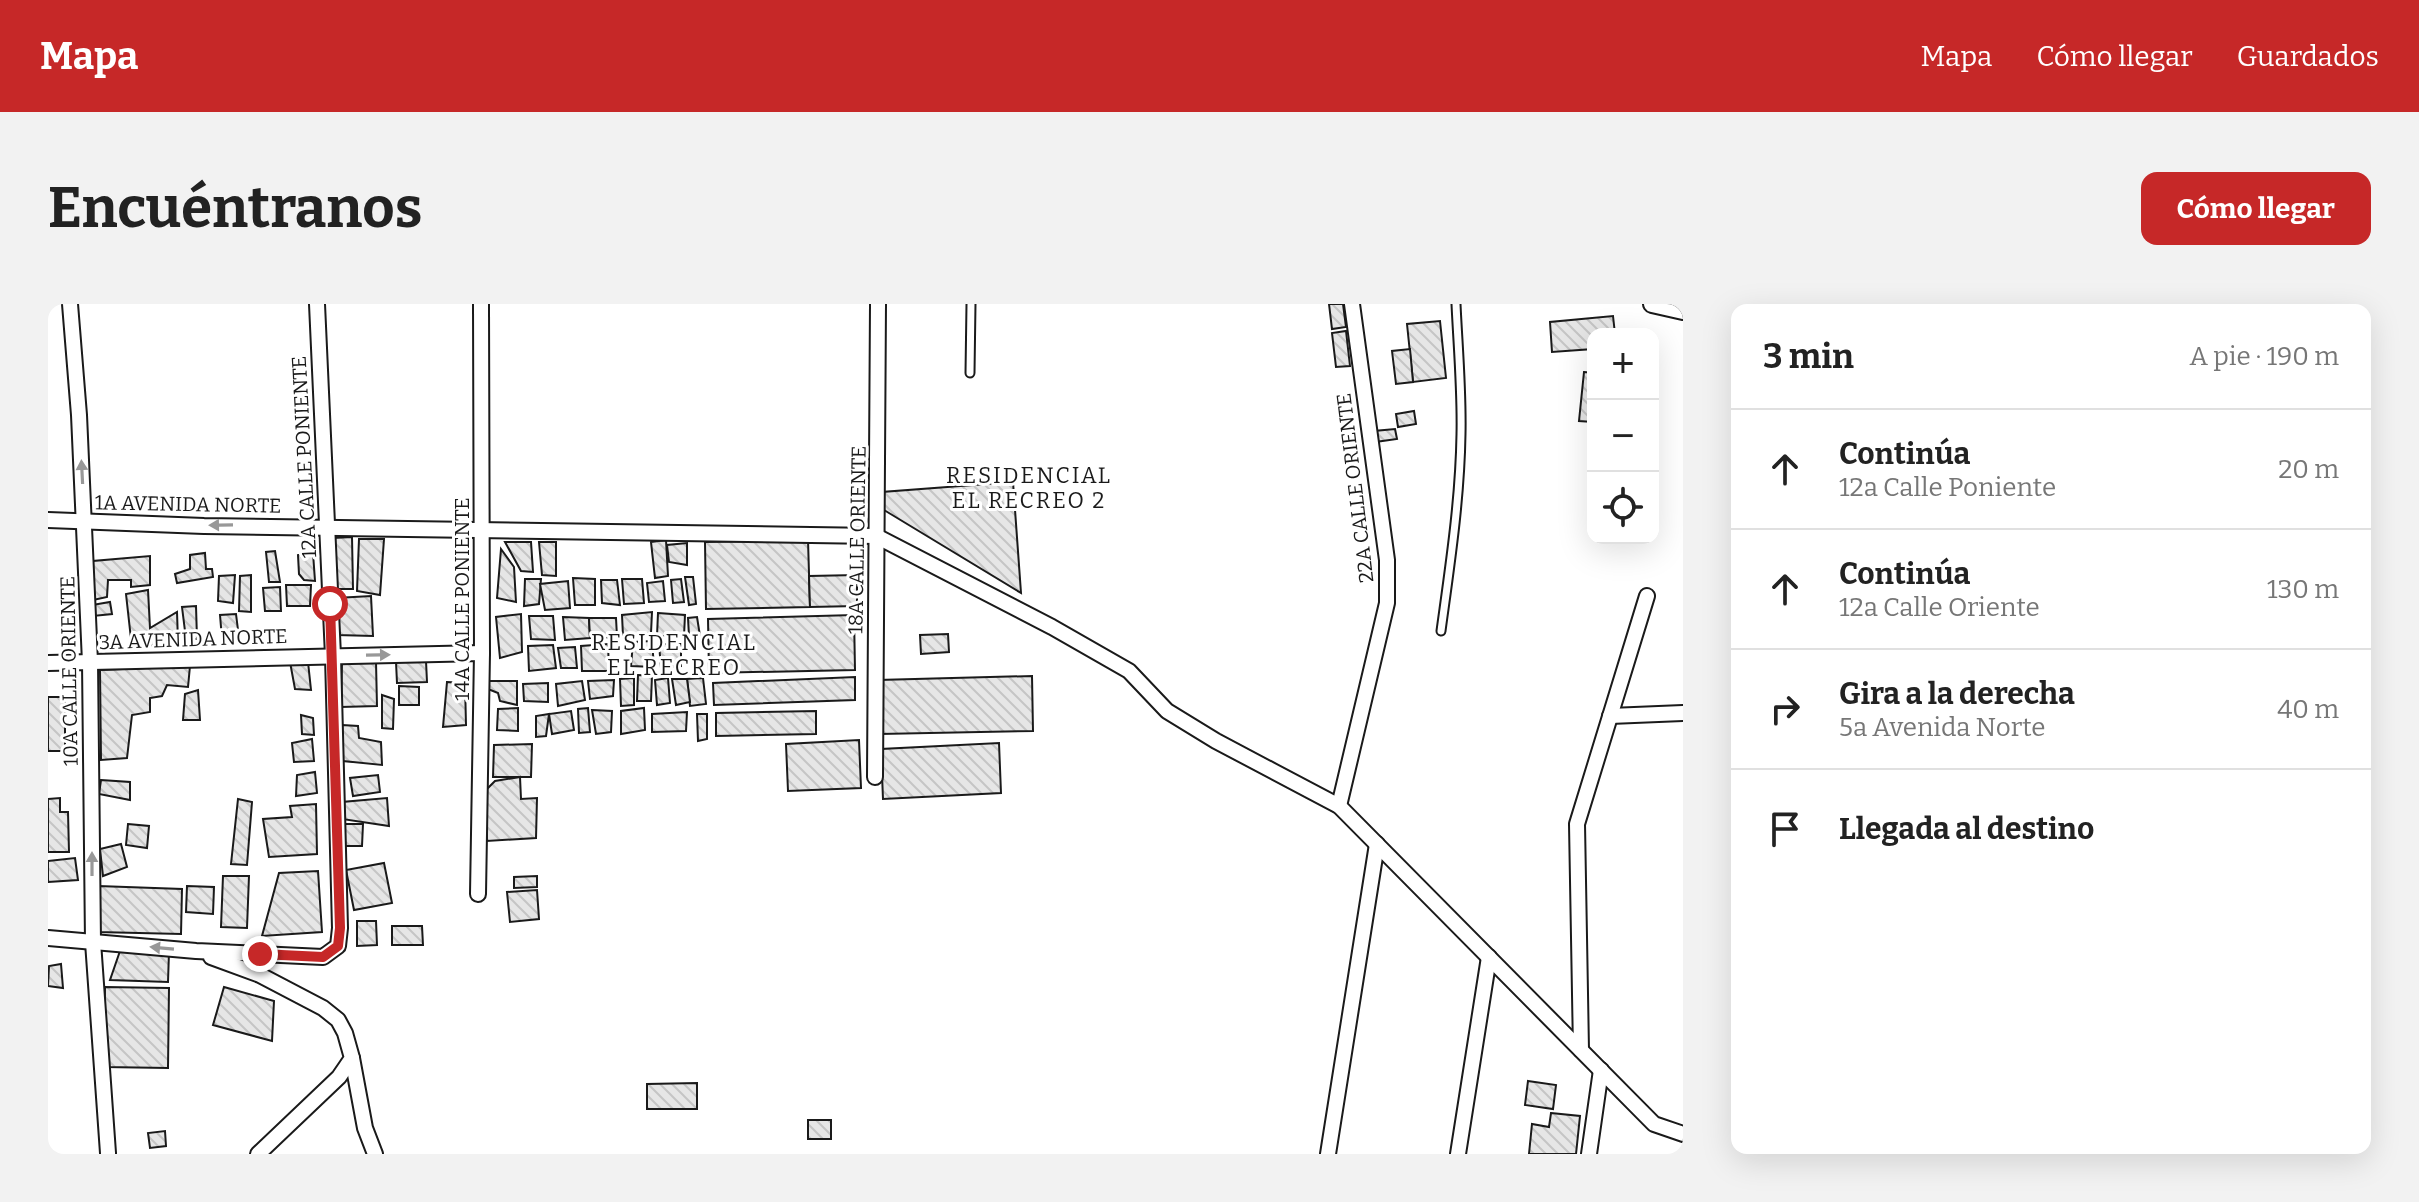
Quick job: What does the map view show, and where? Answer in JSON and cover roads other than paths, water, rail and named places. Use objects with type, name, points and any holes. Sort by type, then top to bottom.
[{"type":"street","name":"10A CALLE ORIENTE","points":[[70,304],[85,522],[93,942],[108,1153]]},
{"type":"street","name":"12A CALLE PONIENTE","points":[[196,951],[323,957],[338,946],[333,656],[317,304]]},
{"type":"street","name":"14A CALLE PONIENTE","points":[[478,894],[483,531],[481,304]]},
{"type":"street","name":"18A CALLE ORIENTE","points":[[875,777],[878,304]]},
{"type":"street","name":"22A CALLE ORIENTE","points":[[1339,806],[1387,603],[1387,560],[1352,304]]},
{"type":"street","points":[[1652,304],[1683,311]]},
{"type":"street","name":"1A AVENIDA NORTE","points":[[48,520],[483,531],[876,536]]},
{"type":"street","points":[[876,536],[1052,627],[1129,671],[1167,711],[1216,741],[1339,806],[1654,1124],[1683,1134]]},
{"type":"street","points":[[1581,1050],[1577,824],[1647,596]]},
{"type":"street","name":"3A AVENIDA NORTE","points":[[48,663],[482,653]]},
{"type":"street","points":[[1610,716],[1683,713]]},
{"type":"street","points":[[1328,1154],[1377,844]]},
{"type":"street","points":[[48,938],[196,951],[260,975],[323,1008],[338,1020],[345,1033],[365,1128],[375,1154]]},
{"type":"street","points":[[1458,1154],[1489,957]]},
{"type":"street","points":[[258,1154],[339,1077],[352,1058]]},
{"type":"street","points":[[1589,1154],[1601,1070]]},
{"type":"lane","points":[[970,373],[971,304]]},
{"type":"lane","points":[[1441,631],[1460,461],[1456,304]]},
{"type":"district","name":"RESIDENCIAL EL RECREO 2","points":[[1029,488]]},
{"type":"district","name":"RESIDENCIAL EL RECREO","points":[[674,654]]}]
